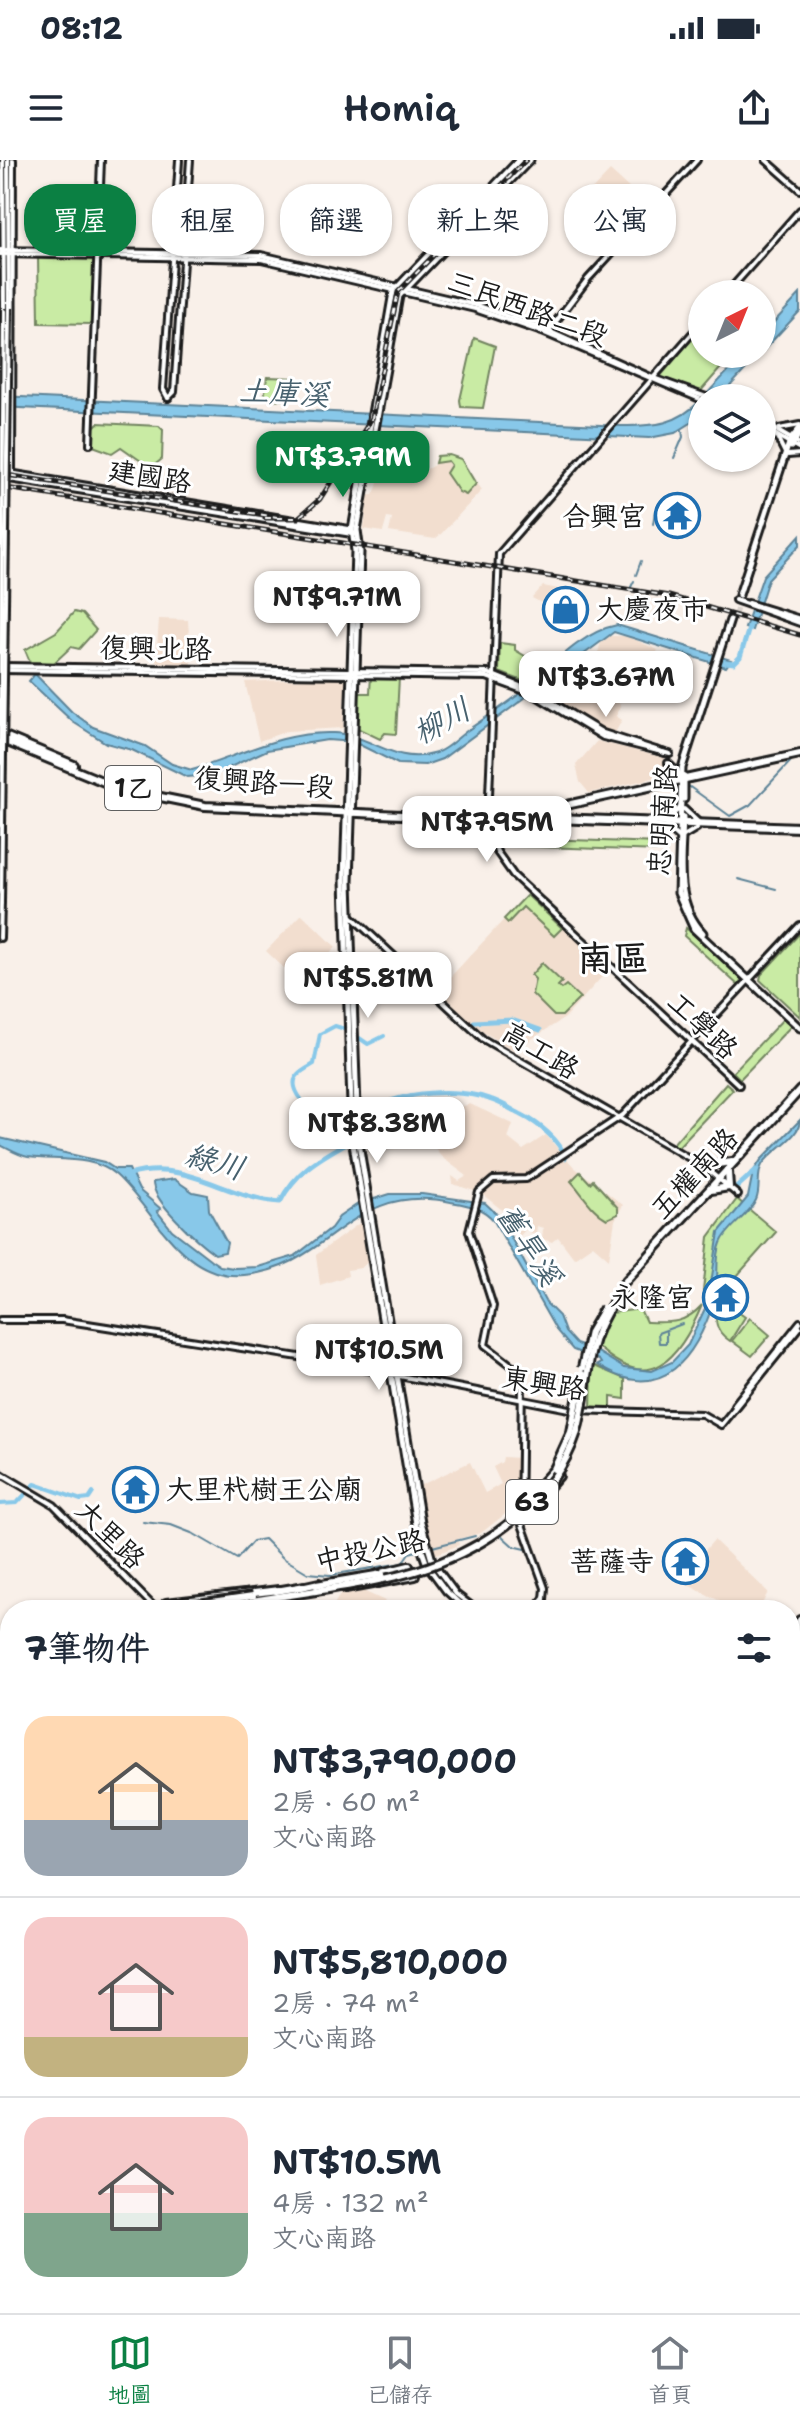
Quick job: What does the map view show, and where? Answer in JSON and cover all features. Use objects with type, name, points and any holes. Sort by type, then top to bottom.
[{"type":"main road","points":[[429,1561],[419,1542],[354,1140],[348,912],[351,743],[360,552],[355,532],[395,288],[519,160]]},
{"type":"main road","points":[[393,302],[530,160]]},
{"type":"main road","points":[[738,597],[787,454],[796,443],[800,429]]},
{"type":"main road","name":"建國路","points":[[0,474],[293,522]]},
{"type":"main road","name":"建國路","points":[[0,474],[293,522]]},
{"type":"main road","points":[[293,522],[355,532]]},
{"type":"main road","name":"忠明南路","points":[[732,621],[683,778],[680,838],[682,892],[689,915],[704,934],[800,1026]]},
{"type":"main road","name":"復興路一段","points":[[0,736],[121,789],[228,809],[488,817]]},
{"type":"main road","name":"復興路一段","points":[[0,736],[133,788],[223,806],[349,812]]},
{"type":"main road","name":"1乙","points":[[488,817],[503,818],[800,752]]},
{"type":"main road","name":"1乙","points":[[488,817],[549,808]]},
{"type":"main road","points":[[348,912],[357,1126],[354,1140]]},
{"type":"main road","name":"五權南路","points":[[622,1287],[732,1162],[800,1092]]},
{"type":"main road","name":"五權南路","points":[[719,1178],[728,1172],[800,1092]]},
{"type":"main road","points":[[728,1172],[729,1187],[710,1188],[703,1166],[732,1162]]},
{"type":"main road","name":"中投公路","points":[[316,1588],[418,1566],[463,1549],[494,1530],[536,1494],[562,1459],[574,1432],[593,1324],[622,1287]]},
{"type":"main road","name":"中投公路","points":[[244,1600],[279,1590],[371,1582],[441,1562],[497,1532],[540,1494],[556,1474],[576,1434],[597,1326],[622,1287]]},
{"type":"main road","points":[[525,1501],[556,1472],[571,1432],[582,1374]]},
{"type":"main road","points":[[531,1508],[577,1441],[584,1411],[584,1391]]},
{"type":"main road","points":[[301,1590],[409,1566]]},
{"type":"main road","points":[[301,1590],[415,1576]]},
{"type":"main road","points":[[192,1600],[279,1590]]},
{"type":"main road","name":"中投公路","points":[[238,1600],[287,1595],[301,1590]]},
{"type":"main road","points":[[279,1600],[287,1595]]},
{"type":"street","points":[[0,938],[8,160]]},
{"type":"street","points":[[100,184],[101,160]]},
{"type":"street","points":[[177,184],[179,160]]},
{"type":"street","points":[[188,184],[190,160]]},
{"type":"street","points":[[548,332],[588,279],[697,160]]},
{"type":"street","points":[[766,160],[800,190]]},
{"type":"street","points":[[738,280],[800,210]]},
{"type":"street","points":[[6,252],[12,474]]},
{"type":"street","points":[[90,444],[98,256]]},
{"type":"street","points":[[173,256],[163,389],[168,398],[174,392],[184,256]]},
{"type":"street","name":"三民西路二段","points":[[202,256],[258,259],[395,288]]},
{"type":"street","name":"三民西路二段","points":[[264,256],[476,305],[548,332],[652,380],[688,392]]},
{"type":"street","points":[[420,272],[418,282],[424,293]]},
{"type":"street","points":[[380,286],[393,302],[411,294]]},
{"type":"street","name":"三民西路二段","points":[[403,290],[548,332]]},
{"type":"street","points":[[488,817],[499,554],[688,338]]},
{"type":"street","points":[[0,340],[0,474]]},
{"type":"street","points":[[776,431],[800,429]]},
{"type":"street","points":[[776,431],[796,443],[787,454],[776,431]]},
{"type":"street","points":[[0,763],[6,522]]},
{"type":"street","points":[[738,597],[749,604],[800,621]]},
{"type":"street","name":"復興北路","points":[[0,668],[493,676],[534,693],[603,733],[663,749],[668,754]]},
{"type":"street","points":[[668,763],[683,778]]},
{"type":"street","points":[[549,808],[556,819]]},
{"type":"street","points":[[665,822],[682,808],[700,825]]},
{"type":"street","name":"工學路","points":[[488,817],[497,852],[514,876],[739,1085]]},
{"type":"street","points":[[503,818],[800,828]]},
{"type":"street","points":[[665,822],[680,838],[700,825]]},
{"type":"street","name":"高工路","points":[[348,912],[487,1041],[703,1166],[738,1195]]},
{"type":"street","points":[[545,1600],[520,1519],[523,1401],[518,1371],[485,1345],[493,1306],[470,1237],[479,1194],[493,1180],[526,1179],[623,1115],[800,925]]},
{"type":"street","name":"東興路","points":[[0,1320],[62,1320],[586,1411],[702,1414],[720,1424],[800,1324]]},
{"type":"street","name":"大里路","points":[[0,1473],[54,1505],[147,1600]]},
{"type":"street","points":[[429,1561],[446,1591],[456,1600]]},
{"type":"street","points":[[429,1561],[464,1600]]},
{"type":"street","points":[[543,1600],[546,1597]]},
{"type":"shaded area","points":[[610,171],[624,184],[597,184]]},
{"type":"shaded area","points":[[453,457],[460,459],[482,490],[435,539],[389,532],[392,519],[387,518],[383,532],[364,529],[368,495],[373,495],[377,487],[380,469],[396,475],[417,470],[418,474],[434,465],[434,461]]},
{"type":"shaded area","name":"大慶夜市","points":[[543,586],[579,593],[584,612],[581,620],[567,626],[552,626],[548,622],[547,606],[532,598]]},
{"type":"shaded area","points":[[159,619],[188,620],[191,665],[156,662]]},
{"type":"shaded area","points":[[610,636],[627,636],[658,650],[651,664],[630,661],[628,672],[632,673],[631,681],[616,700],[621,706],[616,716],[622,720],[615,733],[606,731],[563,703],[593,670],[601,642]]},
{"type":"shaded area","points":[[346,677],[343,728],[287,731],[259,741],[245,682]]},
{"type":"shaded area","points":[[597,741],[665,758],[662,776],[589,793],[580,782],[576,765]]},
{"type":"shaded area","points":[[528,894],[608,970],[565,1018],[514,1050],[478,1029],[438,990]]},
{"type":"shaded area","points":[[302,914],[336,947],[302,985],[266,951]]},
{"type":"shaded area","points":[[470,1104],[513,1124],[508,1138],[523,1150],[546,1135],[574,1167],[623,1205],[615,1220],[609,1259],[593,1245],[574,1258],[558,1237],[552,1242],[542,1239],[543,1228],[537,1226],[536,1234],[531,1233],[531,1223],[519,1237],[507,1214],[482,1194],[484,1189],[481,1185],[477,1192],[453,1184],[452,1176],[459,1181],[467,1176],[444,1159],[430,1142],[432,1136],[416,1125],[429,1116]]},
{"type":"shaded area","points":[[361,1222],[369,1261],[361,1268],[347,1270],[348,1276],[320,1285],[316,1255]]},
{"type":"shaded area","points":[[503,1457],[520,1458],[518,1504],[481,1533],[458,1539],[459,1545],[434,1555],[429,1547],[419,1486],[470,1462],[485,1493],[501,1484],[493,1467],[502,1462]]},
{"type":"shaded area","points":[[714,1540],[768,1592],[764,1600],[718,1600],[684,1583],[692,1565]]},
{"type":"shaded area","points":[[363,1591],[383,1600],[337,1600],[341,1593]]},
{"type":"green space","points":[[38,256],[94,259],[91,324],[39,323]]},
{"type":"green space","points":[[474,338],[495,346],[483,408],[461,407],[460,400]]},
{"type":"green space","points":[[688,344],[688,368],[721,368],[707,384],[688,384],[688,388],[659,378]]},
{"type":"green space","points":[[267,377],[296,378],[293,400],[264,399]]},
{"type":"green space","points":[[98,423],[159,426],[163,430],[162,459],[151,468],[121,447],[112,453],[93,446],[94,427]]},
{"type":"green space","points":[[449,455],[461,459],[476,484],[466,495],[459,492],[446,473],[451,465],[448,461],[435,463],[437,456]]},
{"type":"green space","points":[[74,612],[82,614],[96,630],[79,649],[71,647],[54,663],[30,662],[25,650],[56,632]]},
{"type":"green space","points":[[500,643],[515,645],[515,650],[530,659],[537,670],[523,681],[499,672]]},
{"type":"green space","points":[[371,675],[399,677],[396,734],[385,733],[380,739],[357,728],[358,693],[370,693]]},
{"type":"green space","points":[[510,838],[661,843],[661,851],[511,846]]},
{"type":"green space","points":[[527,895],[562,928],[554,936],[523,907],[508,923],[504,919]]},
{"type":"green space","points":[[686,928],[742,978],[739,986],[684,936]]},
{"type":"green space","points":[[800,933],[800,1017],[760,980],[761,975]]},
{"type":"green space","points":[[542,963],[562,982],[558,986],[561,989],[566,985],[580,998],[562,1016],[554,1016],[532,994],[535,979],[531,975]]},
{"type":"green space","points":[[785,1017],[793,1024],[740,1079],[733,1072]]},
{"type":"green space","points":[[726,1083],[733,1089],[678,1147],[672,1145]]},
{"type":"green space","points":[[580,1172],[590,1183],[593,1180],[618,1208],[618,1214],[607,1219],[592,1207],[571,1181]]},
{"type":"green space","points":[[737,1199],[776,1232],[721,1294],[703,1291],[709,1237]]},
{"type":"green space","points":[[721,1300],[745,1317],[730,1341],[720,1332],[716,1322]]},
{"type":"green space","points":[[702,1305],[684,1341],[662,1364],[648,1369],[633,1368],[616,1361],[597,1346],[611,1313],[640,1309],[646,1322],[670,1322],[689,1316]]},
{"type":"green space","points":[[750,1318],[770,1335],[752,1356],[732,1341]]},
{"type":"green space","points":[[592,1365],[625,1379],[625,1399],[611,1397],[611,1410],[591,1409]]},
{"type":"water","points":[[800,294],[800,311],[776,337],[776,320]]},
{"type":"water","points":[[731,368],[747,368],[732,384],[716,384]]},
{"type":"water","points":[[0,396],[621,426],[665,422],[688,411],[688,425],[675,433],[649,438],[0,407]]},
{"type":"water","points":[[800,535],[800,545],[768,579],[752,630],[745,628],[763,576]]},
{"type":"water","points":[[617,625],[731,660],[726,667],[614,632],[442,759],[425,765],[398,764],[354,742],[327,740],[267,750],[213,775],[187,777],[132,750],[106,743],[73,722],[29,681],[35,674],[72,712],[93,727],[145,746],[172,764],[192,770],[279,740],[315,733],[346,735],[406,756],[419,756],[446,747],[516,696],[579,643]]},
{"type":"water","name":"舊旱溪","points":[[800,1120],[791,1138],[762,1165],[756,1200],[721,1243],[715,1298],[698,1339],[674,1369],[659,1378],[641,1380],[620,1377],[597,1365],[601,1363],[599,1360],[573,1350],[556,1330],[494,1221],[475,1207],[416,1199],[388,1204],[364,1214],[299,1258],[274,1269],[244,1275],[222,1274],[203,1267],[186,1255],[130,1189],[107,1169],[74,1160],[28,1157],[0,1145],[0,1138],[104,1162],[115,1169],[129,1169],[139,1190],[161,1209],[157,1211],[172,1230],[220,1266],[234,1268],[258,1267],[295,1256],[358,1204],[390,1194],[422,1194],[485,1203],[500,1217],[546,1303],[559,1316],[565,1332],[576,1344],[596,1351],[624,1368],[652,1371],[672,1362],[688,1345],[708,1302],[719,1232],[748,1197],[753,1172],[761,1160]]},
{"type":"water","points":[[174,1179],[193,1192],[208,1195],[209,1210],[227,1243],[225,1252],[215,1254],[207,1248],[160,1199],[153,1182]]},
{"type":"waterway","points":[[674,458],[683,437],[682,430]]},
{"type":"waterway","points":[[653,524],[655,511]]},
{"type":"waterway","points":[[636,575],[641,561]]},
{"type":"waterway","points":[[629,591],[634,581]]},
{"type":"waterway","name":"柳川","points":[[726,662],[734,663],[740,657],[750,625]]},
{"type":"waterway","points":[[687,785],[730,816],[750,805],[791,761]]},
{"type":"waterway","points":[[738,879],[776,889]]},
{"type":"waterway","points":[[474,1022],[512,1020],[540,1030]]},
{"type":"waterway","points":[[348,1030],[335,1026],[320,1034],[314,1064],[299,1074],[294,1083],[312,1111],[348,1142]]},
{"type":"waterway","points":[[355,1035],[368,1044],[384,1036]]},
{"type":"waterway","name":"綠川","points":[[129,1175],[169,1171],[241,1194],[280,1202],[293,1182],[309,1167],[353,1139],[374,1109],[400,1098],[430,1093],[462,1093],[502,1104],[548,1133],[565,1158]]},
{"type":"waterway","name":"綠川","points":[[736,1188],[756,1170]]},
{"type":"waterway","points":[[666,1332],[666,1343],[659,1343],[658,1333],[682,1324]]},
{"type":"waterway","points":[[0,1504],[17,1503],[35,1484],[81,1500],[89,1499],[93,1493]]},
{"type":"waterway","points":[[143,1522],[171,1525],[194,1534],[237,1559],[253,1541],[264,1539],[283,1558],[308,1573],[330,1575],[402,1563],[409,1553],[475,1536]]},
{"type":"waterway","points":[[502,1536],[513,1546],[530,1550]]},
{"type":"tunnel","points":[[733,621],[741,596]]},
{"type":"railway","points":[[265,518],[298,518],[320,499],[372,418],[398,292],[526,160]]},
{"type":"railway","points":[[0,474],[277,517]]},
{"type":"railway","points":[[0,487],[669,596],[800,635]]},
{"type":"place","name":"合興宮","points":[[677,516]]},
{"type":"place","name":"大慶夜市","points":[[565,609]]},
{"type":"place","name":"永隆宮","points":[[725,1297]]},
{"type":"place","name":"大里杙樹王公廟","points":[[135,1489]]},
{"type":"place","name":"菩薩寺","points":[[685,1561]]},
{"type":"district","name":"南區","points":[[613,958]]},
{"type":"water label","name":"土庫溪","points":[[284,393]]}]
